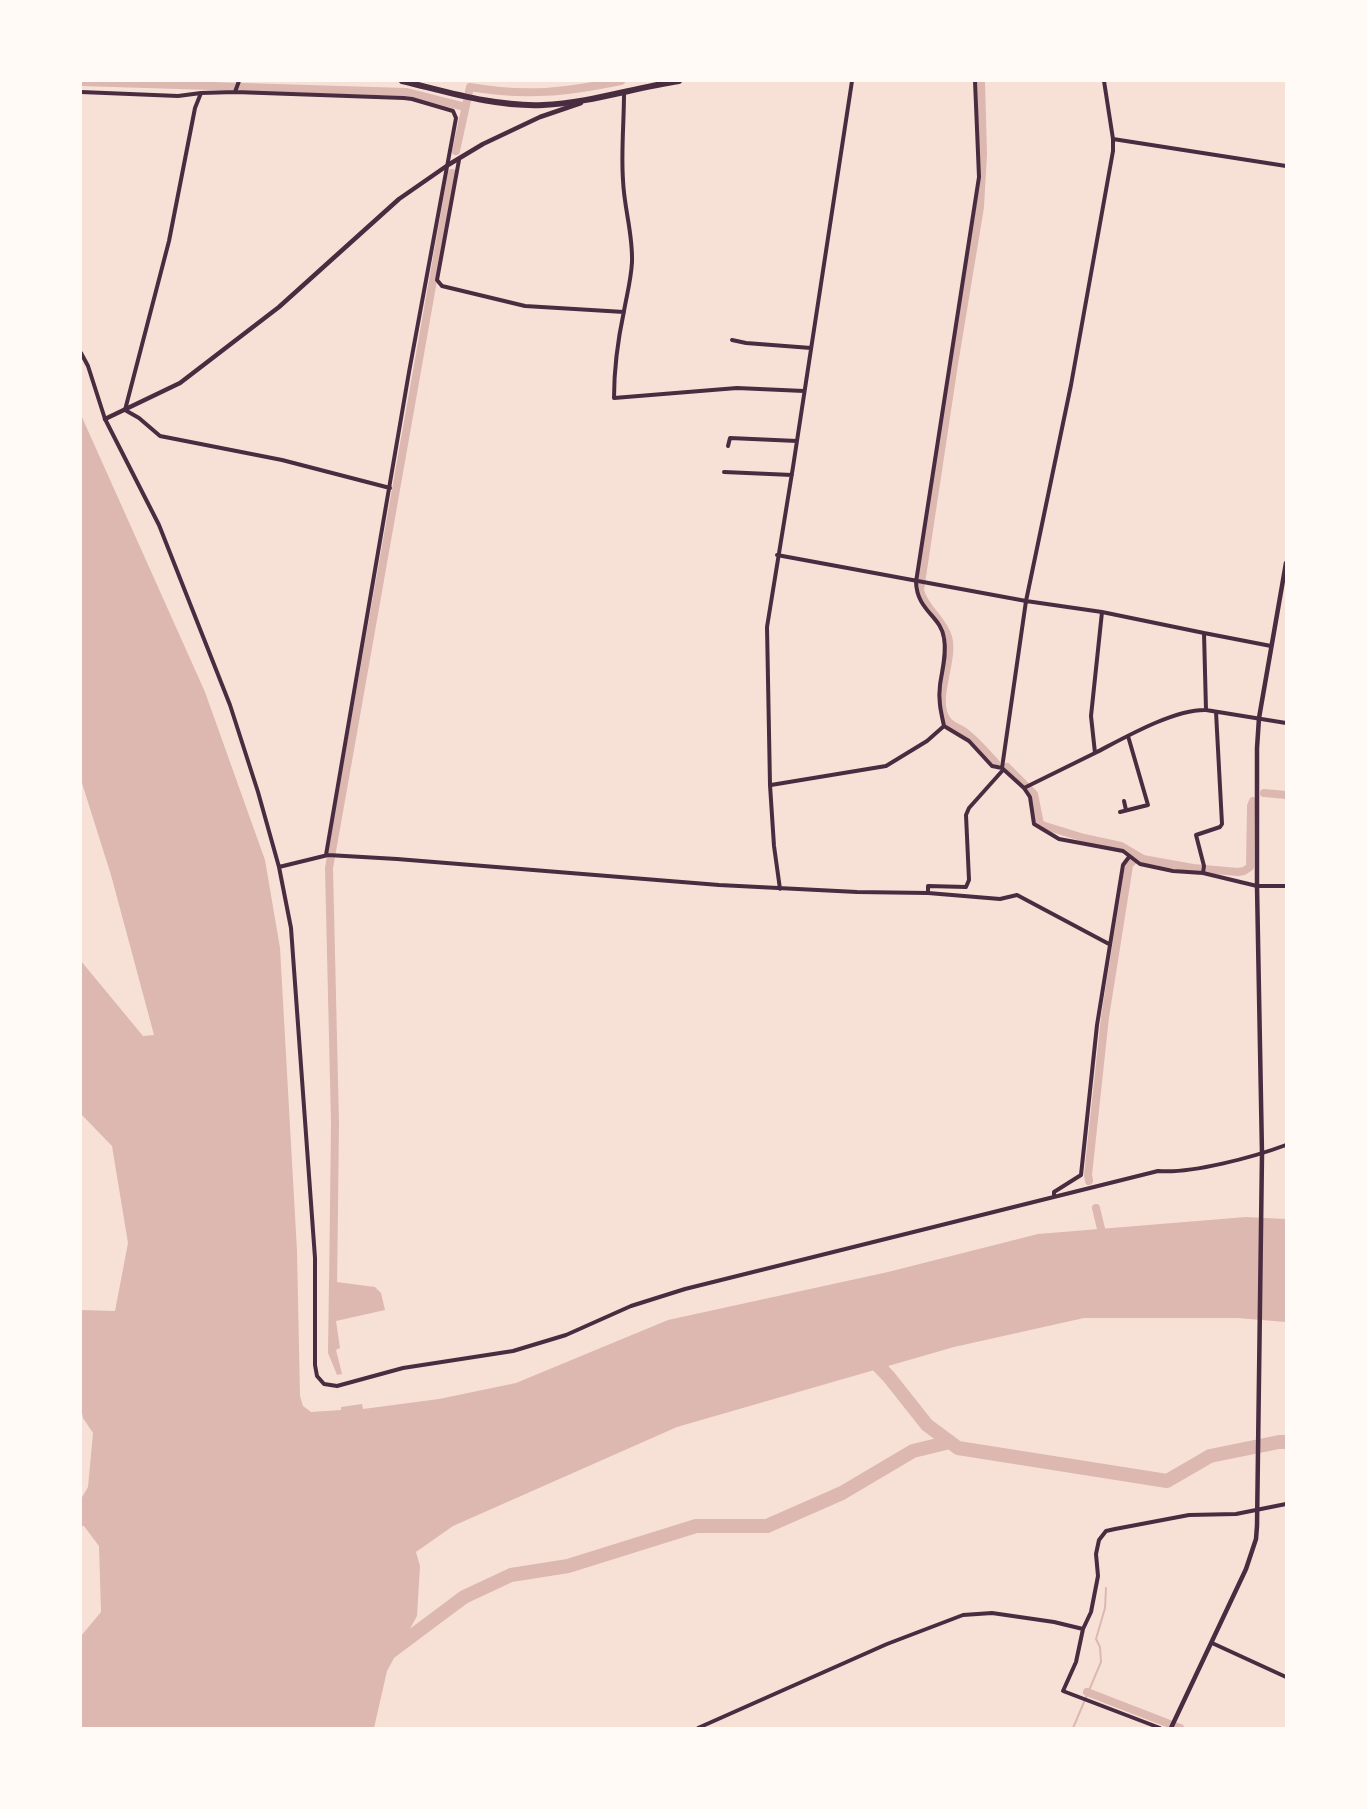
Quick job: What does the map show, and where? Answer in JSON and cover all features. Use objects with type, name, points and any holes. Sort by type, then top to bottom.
[{"type":"highway","points":[[402,81],[504,103],[542,105],[624,94],[652,83],[679,81]]},
{"type":"street","points":[[780,889],[774,846],[770,785],[767,627],[852,81]]},
{"type":"street","points":[[975,81],[979,177],[916,594],[924,608],[937,622],[944,636],[945,653],[939,705],[944,726],[969,741],[992,766],[1002,769],[1026,786],[1034,824],[1059,838],[1123,851],[1133,859],[1173,872],[1203,870],[1257,886],[1286,886]]},
{"type":"street","points":[[928,893],[928,886],[966,887],[969,880],[966,815],[969,808],[1002,769],[1026,602],[1071,385],[1109,180],[1113,139],[1104,81]]},
{"type":"street","points":[[236,90],[238,82]]},
{"type":"street","points":[[81,92],[178,96],[236,90],[412,99],[453,111],[456,118],[413,349],[327,855]]},
{"type":"street","points":[[125,410],[169,241],[195,108],[201,93]]},
{"type":"street","points":[[624,94],[622,180],[632,249],[631,287],[624,312],[614,379],[614,398],[737,388],[804,391]]},
{"type":"street","points":[[105,419],[180,383],[279,307],[399,199],[448,165],[483,144],[540,117],[592,99]]},
{"type":"street","points":[[1113,139],[1286,166]]},
{"type":"street","points":[[459,160],[437,280],[441,286],[525,306],[624,312]]},
{"type":"street","points":[[732,340],[811,348]]},
{"type":"street","points":[[81,353],[88,366],[105,419],[147,498],[195,613],[230,705],[279,867],[291,928],[315,1258],[315,1365],[317,1376],[324,1384],[337,1386],[403,1368],[513,1351],[566,1335],[631,1306],[685,1289],[1158,1170],[1174,1172],[1262,1154],[1286,1145]]},
{"type":"street","points":[[125,410],[139,417],[160,435],[282,460],[390,488]]},
{"type":"street","points":[[728,446],[730,438],[797,441]]},
{"type":"street","points":[[724,472],[792,476]]},
{"type":"street","points":[[777,555],[1026,602],[1102,612],[1271,646]]},
{"type":"street","points":[[1171,1728],[1212,1643],[1256,1539],[1262,1164],[1257,748],[1259,718],[1286,563]]},
{"type":"street","points":[[1095,753],[1091,716],[1102,612]]},
{"type":"street","points":[[1204,633],[1206,710]]},
{"type":"street","points":[[1026,786],[1128,736],[1193,710],[1286,723]]},
{"type":"street","points":[[1203,870],[1196,835],[1220,827],[1222,824],[1216,712]]},
{"type":"street","points":[[770,785],[886,766],[927,741],[944,726]]},
{"type":"street","points":[[1120,812],[1148,805],[1128,736]]},
{"type":"street","points":[[1124,801],[1126,810]]},
{"type":"street","points":[[279,867],[327,855],[780,889],[928,893],[1000,898],[1020,896],[1109,944]]},
{"type":"street","points":[[1054,1196],[1054,1192],[1081,1175],[1097,1024],[1109,944],[1123,865],[1133,859]]},
{"type":"street","points":[[1160,1728],[1063,1691],[1076,1662],[1083,1629],[1091,1612],[1098,1576],[1096,1554],[1099,1540],[1106,1531],[1189,1515],[1236,1514],[1286,1504]]},
{"type":"street","points":[[698,1728],[887,1644],[963,1615],[992,1612],[1083,1629]]},
{"type":"street","points":[[1212,1643],[1286,1677]]},
{"type":"shaded area","points":[[81,415],[205,692],[265,860],[280,948],[297,1251],[300,1396],[303,1406],[311,1412],[341,1410],[341,1407],[362,1404],[363,1409],[439,1399],[516,1383],[668,1320],[888,1272],[1038,1234],[1246,1217],[1286,1219],[1286,1322],[1237,1318],[1084,1318],[954,1347],[677,1427],[453,1526],[416,1552],[420,1566],[417,1616],[387,1671],[374,1728],[81,1728],[81,1636],[101,1612],[99,1546],[84,1526],[81,1526],[81,1499],[88,1487],[93,1433],[83,1418],[81,1408],[81,1310],[115,1311],[128,1243],[112,1146],[81,1114],[81,961],[143,1036],[154,1035],[111,875],[81,780]]},
{"type":"shaded area","points":[[329,1281],[375,1287],[381,1293],[385,1310],[336,1321],[340,1348],[336,1350],[342,1374],[337,1375],[328,1353]]},
{"type":"waterway","points":[[456,151],[470,87],[510,92],[546,92],[621,81]]},
{"type":"waterway","points":[[981,81],[983,154],[980,207],[920,590],[925,602],[948,637],[949,657],[943,691],[943,712],[949,722],[970,736],[996,763]]},
{"type":"waterway","points":[[81,82],[406,92],[465,107]]},
{"type":"waterway","points":[[333,1290],[335,1123],[329,868],[452,173]]},
{"type":"waterway","points":[[1007,767],[1034,794],[1040,824],[1084,838],[1121,846],[1143,859],[1193,868],[1238,872],[1250,867],[1253,801]]},
{"type":"waterway","points":[[1264,793],[1286,795]]},
{"type":"waterway","points":[[1089,1181],[1105,1017],[1129,865],[1138,856]]},
{"type":"waterway","points":[[1096,1208],[1103,1237]]},
{"type":"waterway","points":[[868,1355],[889,1377],[927,1425],[958,1448],[1167,1481],[1210,1456],[1286,1442]]},
{"type":"waterway","points":[[389,1653],[464,1597],[511,1575],[568,1566],[696,1526],[767,1526],[842,1493],[913,1451],[950,1442]]},
{"type":"waterway","points":[[1073,1728],[1101,1662],[1100,1647],[1096,1639],[1105,1608],[1106,1588]]},
{"type":"waterway","points":[[1087,1692],[1180,1728]]}]
